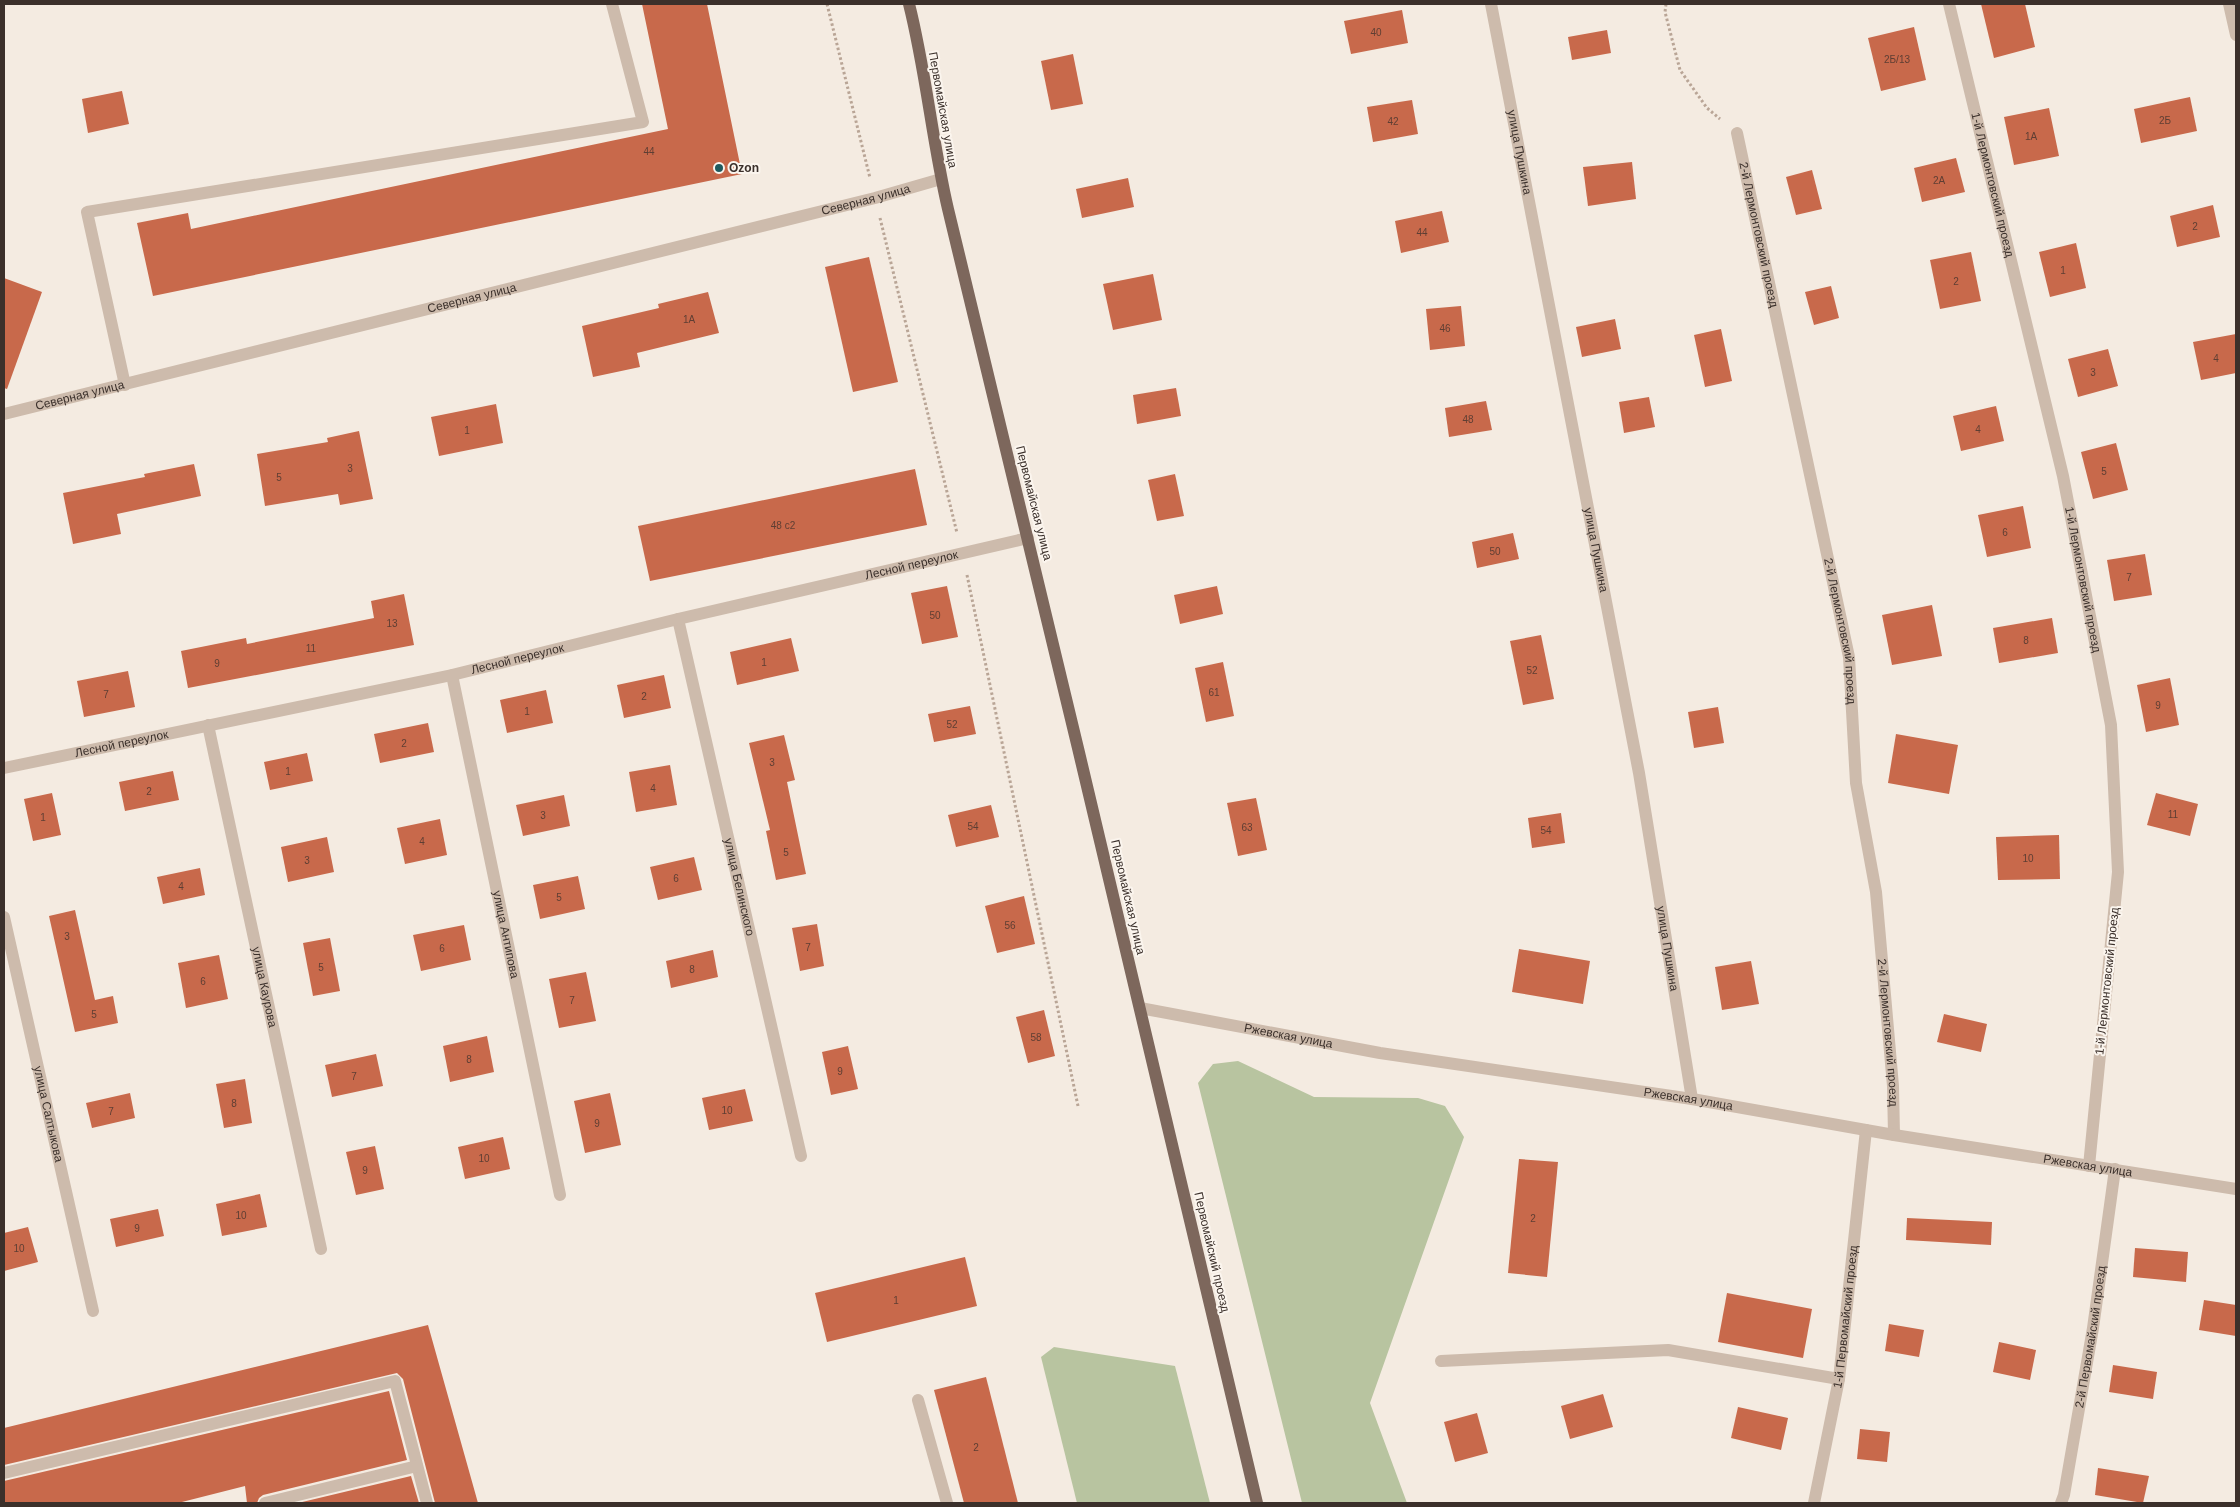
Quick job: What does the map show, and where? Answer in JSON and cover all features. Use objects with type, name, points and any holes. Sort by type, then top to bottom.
[{"type":"main road","name":"Первомайская улица","points":[[908,4],[916,32],[941,179],[1140,1008]]},
{"type":"main road","name":"Первомайский проезд","points":[[1140,1008],[1257,1503]]},
{"type":"street","points":[[125,384],[86,212],[643,122],[612,4]]},
{"type":"street","name":"улица Пушкина","points":[[1491,4],[1639,774],[1692,1099]]},
{"type":"street","name":"1-й Лермонтовский проезд","points":[[1949,4],[2063,476],[2111,725],[2118,872],[2089,1166]]},
{"type":"street","points":[[2229,4],[2236,35]]},
{"type":"street","name":"2-й Лермонтовский проезд","points":[[1737,133],[1849,657],[1856,783],[1876,892],[1893,1086],[1894,1135]]},
{"type":"street","name":"Северная улица","points":[[4,414],[875,198],[941,179]]},
{"type":"street","name":"Лесной переулок","points":[[4,768],[452,676],[678,619],[1028,538]]},
{"type":"street","name":"улица Белинского","points":[[678,619],[801,1156]]},
{"type":"street","name":"улица Антипова","points":[[452,676],[560,1195]]},
{"type":"street","name":"улица Каурова","points":[[208,725],[321,1249]]},
{"type":"street","name":"улица Салтыкова","points":[[4,917],[93,1311]]},
{"type":"street","name":"Ржевская улица","points":[[1140,1008],[1380,1053],[1692,1099],[1894,1135],[2236,1189]]},
{"type":"street","name":"1-й Первомайский проезд","points":[[1814,1503],[1838,1379],[1866,1130]]},
{"type":"street","name":"2-й Первомайский проезд","points":[[2061,1503],[2064,1495],[2093,1328],[2115,1170]]},
{"type":"street","points":[[1441,1361],[1668,1350],[1838,1379]]},
{"type":"street","points":[[4,1473],[395,1380],[427,1503]]},
{"type":"street","points":[[918,1400],[947,1503]]},
{"type":"street","points":[[265,1503],[417,1466]]},
{"type":"path","points":[[1666,4],[1666,12],[1680,70],[1707,108],[1737,133]]},
{"type":"green space","points":[[1238,1061],[1314,1097],[1418,1098],[1445,1106],[1464,1137],[1370,1403],[1407,1503],[1302,1503],[1198,1083],[1213,1064]]},
{"type":"green space","points":[[1054,1347],[1175,1366],[1210,1503],[1077,1503],[1041,1357]]},
{"type":"building","points":[[642,4],[707,4],[742,174],[153,296],[137,223],[188,213],[191,229],[668,129]]},
{"type":"building","points":[[1981,4],[2025,4],[2035,47],[1994,58]]},
{"type":"building","points":[[1402,10],[1408,43],[1351,54],[1344,21]]},
{"type":"building","points":[[1914,27],[1926,80],[1881,91],[1868,38]]},
{"type":"building","points":[[1607,30],[1611,53],[1572,60],[1568,37]]},
{"type":"building","points":[[1073,54],[1083,104],[1051,110],[1041,61]]},
{"type":"building","points":[[122,91],[129,124],[88,133],[82,99]]},
{"type":"building","points":[[2190,97],[2197,131],[2141,143],[2134,109]]},
{"type":"building","points":[[1412,100],[1418,134],[1373,142],[1367,107]]},
{"type":"building","points":[[2049,108],[2059,156],[2014,165],[2004,117]]},
{"type":"building","points":[[1956,158],[1965,192],[1922,202],[1914,168]]},
{"type":"building","points":[[1632,162],[1636,199],[1588,206],[1583,167]]},
{"type":"building","points":[[1812,170],[1822,209],[1796,215],[1786,177]]},
{"type":"building","points":[[1128,178],[1134,207],[1082,218],[1076,189]]},
{"type":"building","points":[[2213,205],[2220,237],[2177,247],[2170,216]]},
{"type":"building","points":[[1442,211],[1449,242],[1401,253],[1395,221]]},
{"type":"building","points":[[2076,243],[2086,288],[2050,297],[2039,252]]},
{"type":"building","points":[[1971,252],[1981,301],[1940,309],[1930,260]]},
{"type":"building","points":[[869,257],[898,382],[853,392],[825,267]]},
{"type":"building","points":[[1153,274],[1162,320],[1113,330],[1103,284]]},
{"type":"building","points":[[4,278],[42,292],[7,389],[4,388]]},
{"type":"building","points":[[1831,286],[1839,318],[1814,325],[1805,292]]},
{"type":"building","points":[[708,292],[719,333],[637,353],[640,367],[593,377],[582,326],[659,308],[658,304]]},
{"type":"building","points":[[1461,306],[1465,346],[1430,350],[1426,309]]},
{"type":"building","points":[[1615,319],[1621,349],[1582,357],[1576,327]]},
{"type":"building","points":[[1721,329],[1732,381],[1705,387],[1694,335]]},
{"type":"building","points":[[2236,334],[2236,373],[2201,380],[2193,342]]},
{"type":"building","points":[[2108,349],[2118,386],[2078,397],[2068,359]]},
{"type":"building","points":[[1176,388],[1181,416],[1137,424],[1133,395]]},
{"type":"building","points":[[1649,397],[1655,427],[1624,433],[1619,402]]},
{"type":"building","points":[[1486,401],[1492,430],[1449,437],[1445,408]]},
{"type":"building","points":[[496,404],[503,443],[439,456],[431,417]]},
{"type":"building","points":[[1996,406],[2004,441],[1961,451],[1953,416]]},
{"type":"building","points":[[359,431],[373,499],[340,505],[338,494],[265,506],[257,454],[328,442],[327,438]]},
{"type":"building","points":[[2116,443],[2128,490],[2093,499],[2081,452]]},
{"type":"building","points":[[194,464],[201,496],[117,514],[121,534],[73,544],[63,493],[145,477],[144,474]]},
{"type":"building","points":[[915,469],[927,525],[650,581],[638,526]]},
{"type":"building","points":[[1175,474],[1184,516],[1157,521],[1148,480]]},
{"type":"building","points":[[2023,506],[2031,548],[1987,557],[1978,515]]},
{"type":"building","points":[[1513,533],[1519,559],[1477,568],[1472,542]]},
{"type":"building","points":[[2145,554],[2152,595],[2114,601],[2107,560]]},
{"type":"building","points":[[947,586],[958,637],[922,644],[911,593]]},
{"type":"building","points":[[1217,586],[1223,614],[1180,624],[1174,595]]},
{"type":"building","points":[[404,594],[414,645],[188,688],[181,651],[246,638],[247,644],[374,618],[371,601]]},
{"type":"building","points":[[1932,605],[1942,656],[1892,665],[1882,615]]},
{"type":"building","points":[[2052,618],[2058,653],[1999,663],[1993,628]]},
{"type":"building","points":[[1541,635],[1554,699],[1523,705],[1510,641]]},
{"type":"building","points":[[791,638],[799,671],[737,685],[730,652]]},
{"type":"building","points":[[1223,662],[1234,716],[1206,722],[1195,668]]},
{"type":"building","points":[[128,671],[135,707],[84,717],[77,681]]},
{"type":"building","points":[[664,675],[671,708],[624,718],[617,685]]},
{"type":"building","points":[[2170,678],[2179,725],[2146,732],[2137,685]]},
{"type":"building","points":[[546,690],[553,723],[507,733],[500,700]]},
{"type":"building","points":[[970,706],[976,734],[934,742],[928,714]]},
{"type":"building","points":[[1718,707],[1724,743],[1694,748],[1688,712]]},
{"type":"building","points":[[428,723],[434,752],[380,763],[374,734]]},
{"type":"building","points":[[1896,734],[1958,745],[1949,794],[1888,783]]},
{"type":"building","points":[[784,735],[795,780],[787,782],[806,874],[776,880],[766,831],[770,830],[749,743]]},
{"type":"building","points":[[307,753],[313,781],[270,790],[264,762]]},
{"type":"building","points":[[670,765],[677,805],[636,812],[629,772]]},
{"type":"building","points":[[173,771],[179,800],[125,811],[119,782]]},
{"type":"building","points":[[52,793],[61,835],[33,841],[24,799]]},
{"type":"building","points":[[2156,793],[2198,804],[2190,836],[2147,825]]},
{"type":"building","points":[[564,795],[570,826],[523,836],[516,805]]},
{"type":"building","points":[[1256,798],[1267,850],[1238,856],[1227,803]]},
{"type":"building","points":[[991,805],[999,837],[956,847],[948,815]]},
{"type":"building","points":[[1561,813],[1565,843],[1532,848],[1528,818]]},
{"type":"building","points":[[440,819],[447,855],[405,864],[397,828]]},
{"type":"building","points":[[2059,835],[2060,879],[1998,880],[1996,837]]},
{"type":"building","points":[[327,837],[334,872],[288,882],[281,847]]},
{"type":"building","points":[[694,857],[702,890],[658,900],[650,867]]},
{"type":"building","points":[[200,868],[205,895],[163,904],[157,877]]},
{"type":"building","points":[[578,876],[585,909],[540,919],[533,885]]},
{"type":"building","points":[[1024,896],[1035,944],[997,953],[985,906]]},
{"type":"building","points":[[75,910],[95,1000],[113,996],[118,1023],[75,1032],[49,916]]},
{"type":"building","points":[[817,924],[824,966],[800,971],[792,928]]},
{"type":"building","points":[[464,925],[471,960],[421,971],[413,935]]},
{"type":"building","points":[[330,938],[340,991],[313,996],[303,943]]},
{"type":"building","points":[[1519,949],[1590,961],[1583,1004],[1512,992]]},
{"type":"building","points":[[713,950],[718,977],[671,988],[666,961]]},
{"type":"building","points":[[219,955],[228,999],[186,1008],[178,963]]},
{"type":"building","points":[[1751,961],[1759,1004],[1722,1010],[1715,967]]},
{"type":"building","points":[[586,972],[596,1021],[559,1028],[549,979]]},
{"type":"building","points":[[1044,1010],[1055,1056],[1028,1063],[1016,1017]]},
{"type":"building","points":[[1944,1014],[1987,1024],[1981,1052],[1937,1042]]},
{"type":"building","points":[[487,1036],[494,1072],[450,1082],[443,1046]]},
{"type":"building","points":[[848,1046],[858,1089],[831,1095],[822,1052]]},
{"type":"building","points":[[376,1054],[383,1086],[332,1097],[325,1065]]},
{"type":"building","points":[[245,1079],[252,1123],[224,1128],[216,1084]]},
{"type":"building","points":[[745,1089],[753,1121],[709,1130],[702,1098]]},
{"type":"building","points":[[130,1093],[135,1118],[92,1128],[86,1103]]},
{"type":"building","points":[[610,1093],[621,1145],[585,1153],[574,1101]]},
{"type":"building","points":[[503,1137],[510,1169],[465,1179],[458,1147]]},
{"type":"building","points":[[375,1146],[384,1189],[356,1195],[346,1152]]},
{"type":"building","points":[[1519,1159],[1558,1162],[1547,1277],[1508,1273]]},
{"type":"building","points":[[260,1194],[267,1227],[222,1236],[216,1204]]},
{"type":"building","points":[[158,1209],[164,1236],[116,1247],[110,1219]]},
{"type":"building","points":[[1907,1218],[1992,1222],[1991,1245],[1906,1240]]},
{"type":"building","points":[[28,1227],[38,1262],[4,1271],[4,1233]]},
{"type":"building","points":[[2135,1248],[2188,1252],[2186,1282],[2133,1277]]},
{"type":"building","points":[[965,1257],[977,1306],[827,1342],[815,1293]]},
{"type":"building","points":[[1727,1293],[1812,1309],[1803,1358],[1718,1342]]},
{"type":"building","points":[[2204,1300],[2236,1305],[2236,1336],[2199,1330]]},
{"type":"building","points":[[1889,1324],[1924,1330],[1919,1357],[1885,1351]]},
{"type":"building","points":[[428,1325],[478,1503],[435,1503],[403,1379],[397,1373],[4,1465],[4,1428]]},
{"type":"building","points":[[1999,1342],[2036,1350],[2030,1380],[1993,1372]]},
{"type":"building","points":[[2113,1365],[2157,1372],[2153,1399],[2109,1392]]},
{"type":"building","points":[[986,1377],[1018,1503],[964,1503],[934,1390]]},
{"type":"building","points":[[389,1391],[407,1460],[263,1495],[257,1503],[247,1503],[245,1486],[178,1503],[4,1503],[4,1481]]},
{"type":"building","points":[[1603,1394],[1613,1427],[1570,1439],[1561,1406]]},
{"type":"building","points":[[1738,1407],[1788,1418],[1781,1450],[1731,1438]]},
{"type":"building","points":[[1477,1413],[1488,1453],[1455,1462],[1444,1422]]},
{"type":"building","points":[[1860,1429],[1890,1432],[1887,1462],[1857,1459]]},
{"type":"building","points":[[2098,1468],[2149,1476],[2143,1503],[2095,1495]]},
{"type":"building","points":[[411,1476],[419,1503],[298,1503]]},
{"type":"place","name":"Ozon","points":[[719,168]]}]
